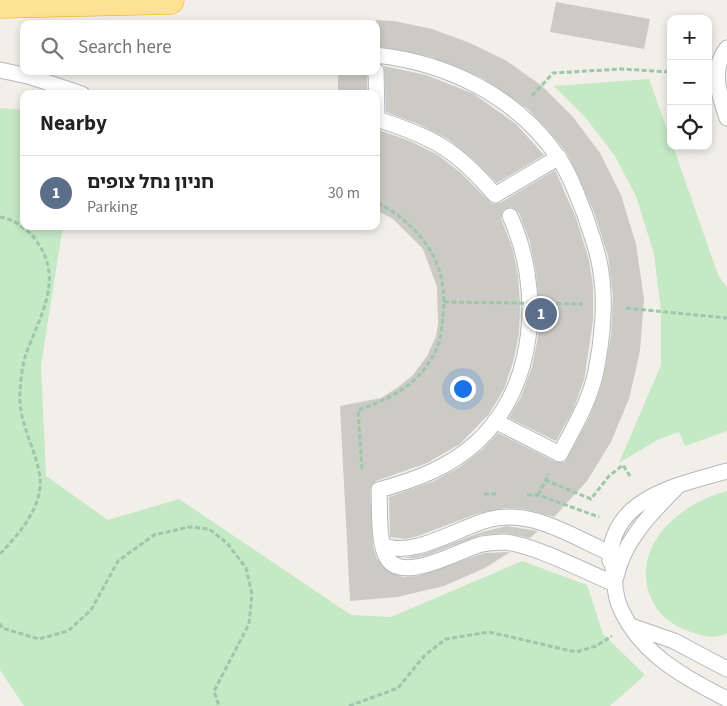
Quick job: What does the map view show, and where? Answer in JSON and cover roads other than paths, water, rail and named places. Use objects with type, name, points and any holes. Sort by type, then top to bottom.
[{"type":"highway","points":[[0,4],[170,0]]},
{"type":"lane","points":[[727,48],[721,56],[717,78],[727,118]]},
{"type":"lane","points":[[380,55],[404,58],[462,76],[491,92],[518,112],[559,158],[569,176],[592,236],[602,274],[602,334],[596,373],[583,410],[560,454],[495,421]]},
{"type":"lane","points":[[0,70],[20,75]]},
{"type":"lane","points":[[21,75],[70,90]]},
{"type":"lane","points":[[376,75],[376,90]]},
{"type":"lane","points":[[380,120],[425,135],[441,144],[471,169],[495,195],[559,158]]},
{"type":"lane","points":[[510,216],[520,239],[528,275],[530,319],[520,374],[510,397],[495,421],[476,442],[447,464],[415,480],[379,490],[382,544],[386,557],[394,564],[406,568],[418,568],[482,544],[504,542],[527,547],[615,584]]},
{"type":"lane","points":[[727,471],[650,496],[631,511],[616,534],[610,553],[615,584],[623,614],[646,646],[668,666],[727,699]]},
{"type":"lane","points":[[615,584],[622,558],[634,537],[651,514],[678,486]]},
{"type":"lane","points":[[382,544],[390,549],[410,548],[490,519],[526,518],[610,553]]},
{"type":"lane","points":[[631,626],[674,641],[727,669]]},
{"type":"place","name":"חניון נחל צופים","points":[[541,314]]}]
